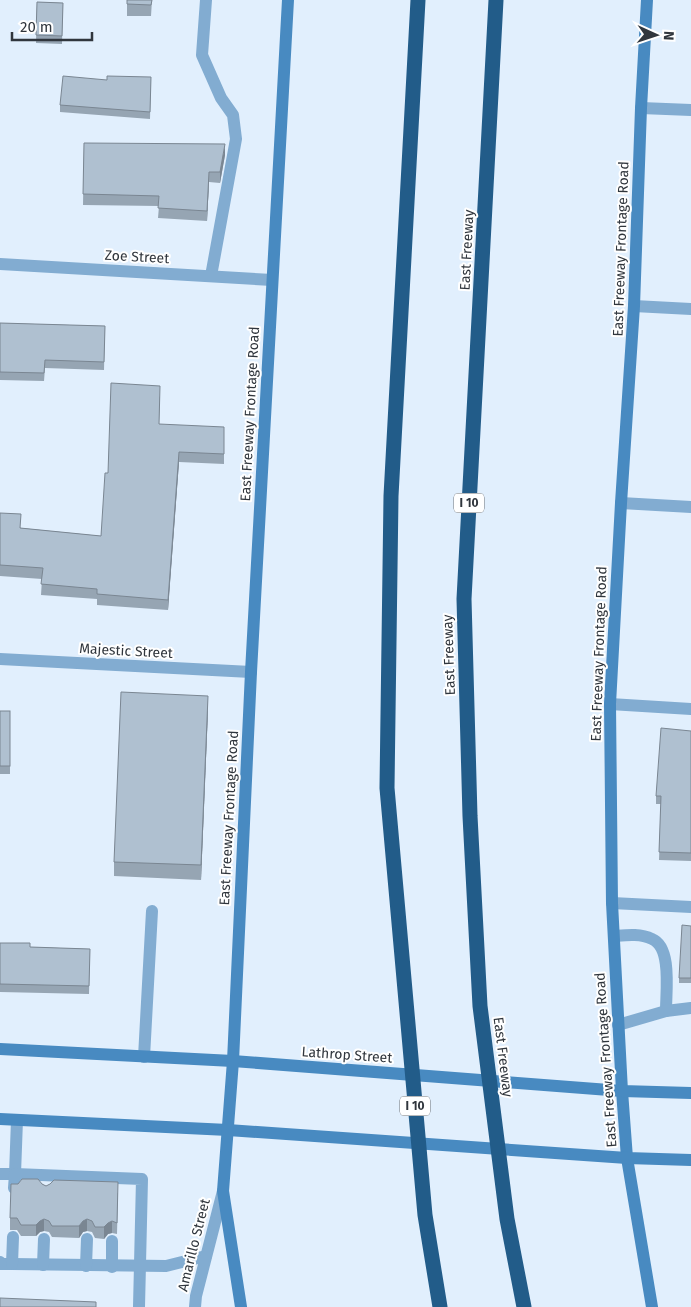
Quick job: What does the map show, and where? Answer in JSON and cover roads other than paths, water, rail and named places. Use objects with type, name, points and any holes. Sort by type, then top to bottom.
[{"type":"highway","name":"I 10","points":[[418,0],[392,496],[387,788],[426,1215],[440,1307]]},
{"type":"highway","name":"East Freeway","points":[[496,0],[464,599],[470,816],[480,1006],[507,1219],[524,1307]]},
{"type":"main road","name":"East Freeway Frontage Road","points":[[241,1307],[223,1191],[232,1061],[251,672],[288,0]]},
{"type":"main road","name":"East Freeway Frontage Road","points":[[647,0],[634,306],[610,704],[612,903],[622,1091],[627,1158],[652,1307]]},
{"type":"main road","name":"Lathrop Street","points":[[0,1049],[232,1061],[622,1091],[691,1093]]},
{"type":"main road","points":[[0,1119],[228,1130],[627,1158],[691,1160]]},
{"type":"street","points":[[206,0],[202,55],[222,98],[233,115],[236,139],[211,276]]},
{"type":"street","points":[[641,108],[691,110]]},
{"type":"street","name":"Zoe Street","points":[[0,264],[272,280]]},
{"type":"street","points":[[634,306],[691,309]]},
{"type":"street","points":[[621,503],[691,507]]},
{"type":"street","name":"Majestic Street","points":[[0,659],[251,672]]},
{"type":"street","points":[[610,704],[691,709]]},
{"type":"street","points":[[612,903],[691,907]]},
{"type":"street","points":[[144,1056],[152,911]]},
{"type":"street","points":[[614,936],[639,935],[653,939],[661,945],[666,956],[666,1010]]},
{"type":"street","points":[[618,1025],[666,1010],[691,1008]]},
{"type":"street","points":[[14,1188],[16,1120]]},
{"type":"street","points":[[0,1174],[46,1176],[89,1184],[114,1184],[142,1179],[139,1307]]},
{"type":"street","points":[[46,1176],[46,1189]]},
{"type":"street","name":"Amarillo Street","points":[[195,1307],[196,1296],[223,1191]]},
{"type":"street","points":[[13,1237],[6,1263],[139,1267],[166,1266],[206,1256]]},
{"type":"street","points":[[43,1265],[44,1239]]},
{"type":"street","points":[[86,1266],[87,1239]]},
{"type":"street","points":[[112,1241],[112,1266]]}]
